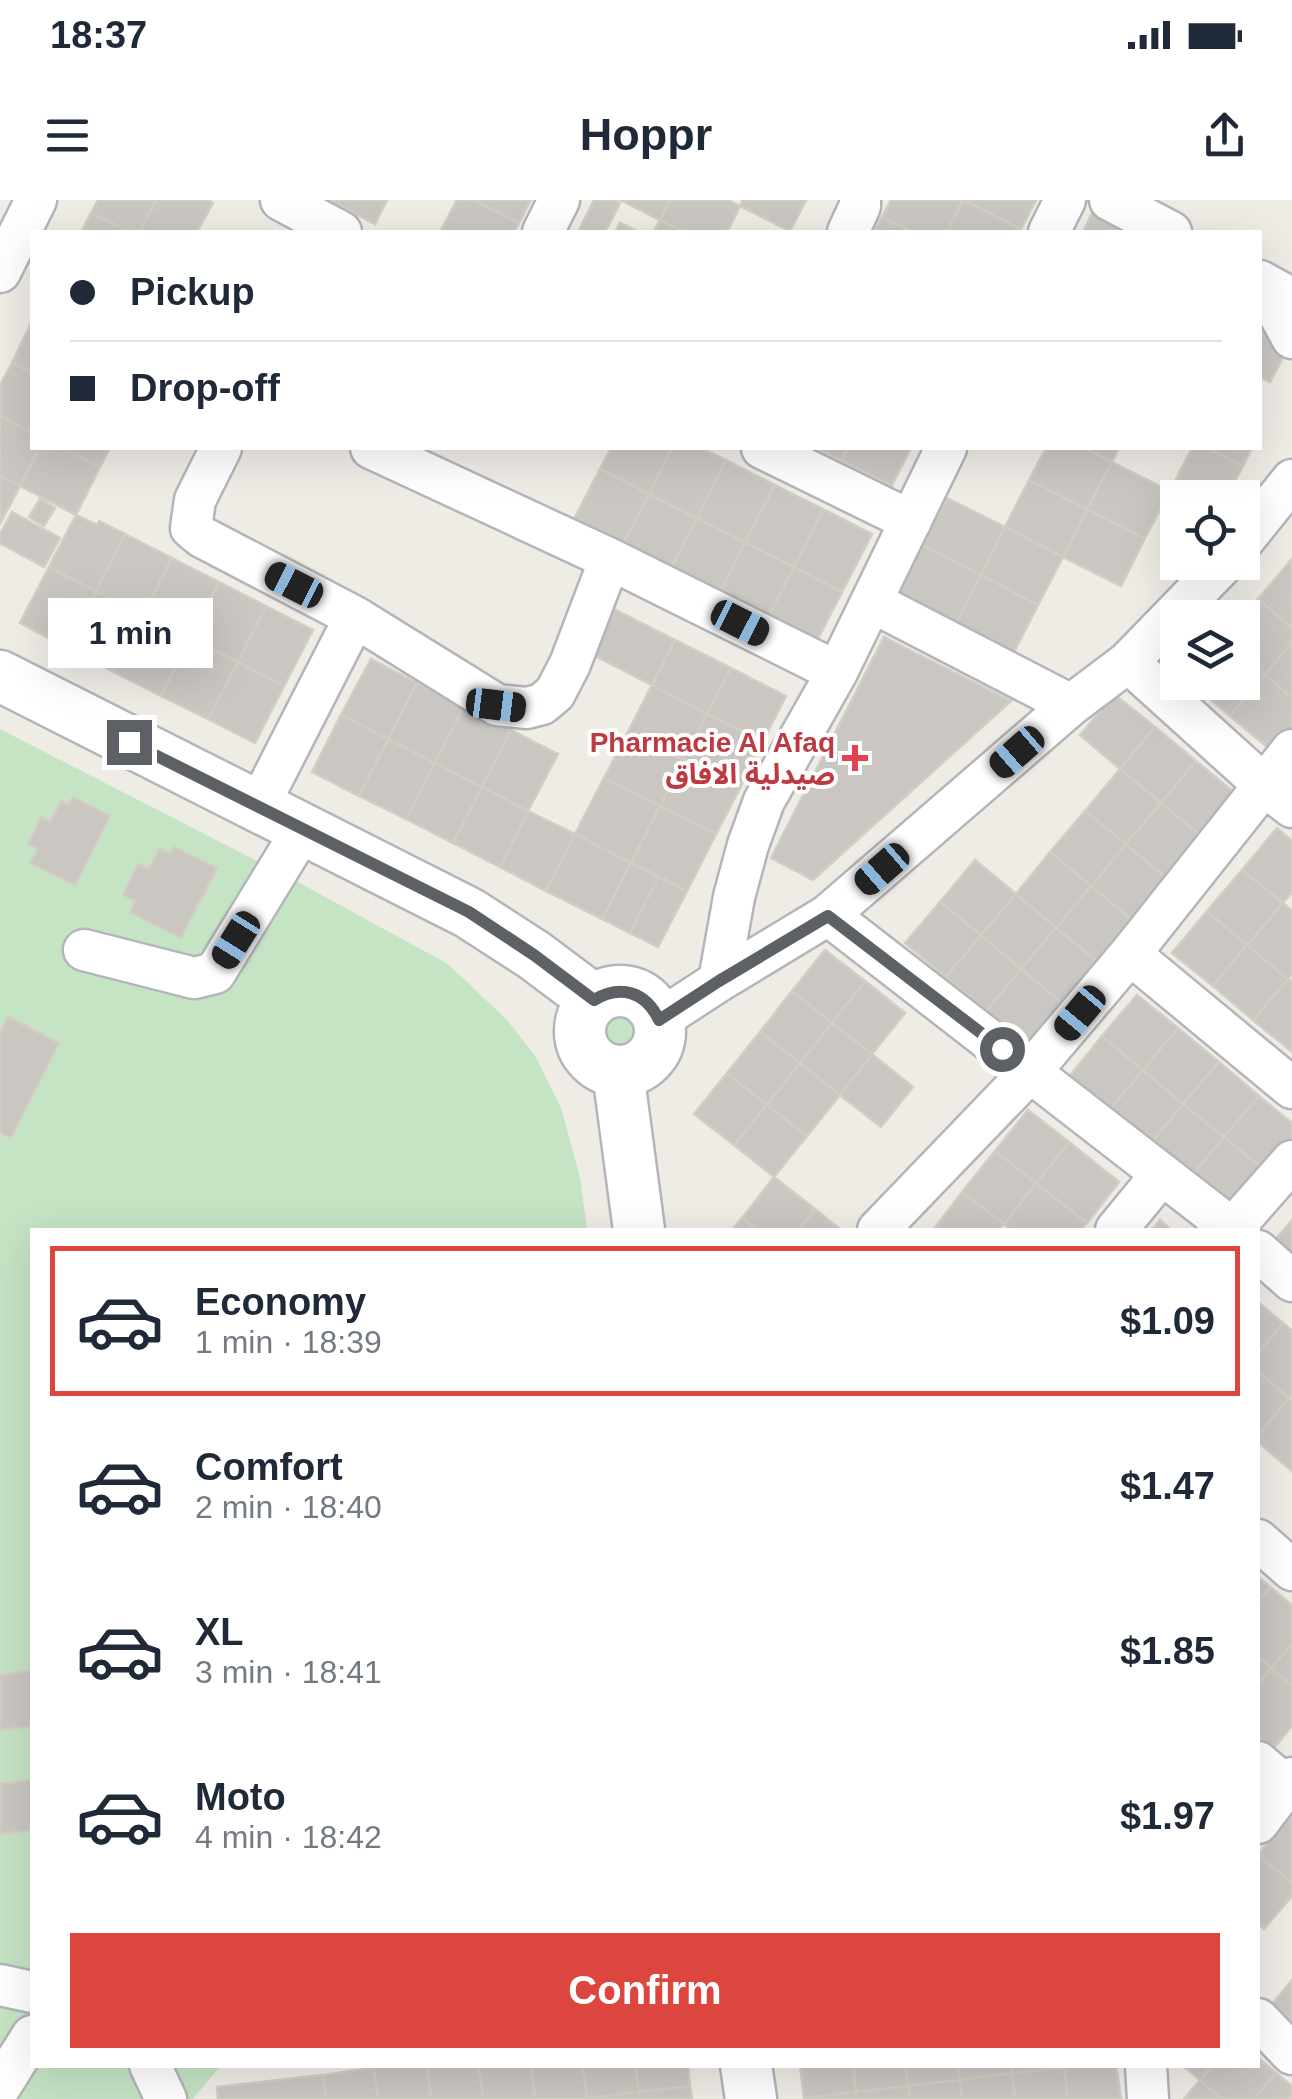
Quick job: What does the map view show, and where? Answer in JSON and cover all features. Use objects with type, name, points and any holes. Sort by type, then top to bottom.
[{"type":"street","points":[[14,264],[36,200]]},
{"type":"street","points":[[281,200],[337,230]]},
{"type":"street","points":[[543,230],[559,200]]},
{"type":"street","points":[[849,230],[860,200]]},
{"type":"street","points":[[1050,230],[1065,200]]},
{"type":"street","points":[[1110,200],[1166,230]]},
{"type":"street","points":[[1277,283],[1279,314],[1292,338]]},
{"type":"street","points":[[220,450],[194,500],[191,528],[355,617],[496,705],[527,708],[542,704],[555,692],[570,664],[610,559]]},
{"type":"street","points":[[375,450],[610,559],[837,672]]},
{"type":"street","points":[[766,450],[911,521]]},
{"type":"street","points":[[719,981],[734,897],[764,801],[837,672],[945,450]]},
{"type":"street","points":[[1260,520],[1292,480]]},
{"type":"street","points":[[659,1020],[828,916],[1071,705],[1128,662],[1208,580]]},
{"type":"street","points":[[872,602],[1071,705]]},
{"type":"street","points":[[258,807],[355,617]]},
{"type":"street","points":[[1128,662],[1278,796]]},
{"type":"street","points":[[0,676],[469,912],[594,1000]]},
{"type":"street","points":[[880,1228],[1031,1071],[1130,954],[1278,796],[1292,750]]},
{"type":"street","points":[[84,950],[194,978],[215,973],[302,829]]},
{"type":"street","points":[[828,916],[1231,1228]]},
{"type":"street","points":[[1130,954],[1292,1088]]},
{"type":"street","points":[[615,991],[638,994],[659,1020],[658,1045],[652,1056],[631,1070],[602,1068],[589,1058],[581,1044],[579,1028],[584,1012],[594,1000],[615,991]]},
{"type":"street","points":[[618,1072],[639,1228]]},
{"type":"street","points":[[1246,1228],[1292,1161]]},
{"type":"street","points":[[1118,1228],[1162,1174]]},
{"type":"street","points":[[1260,1253],[1292,1282]]},
{"type":"street","points":[[1260,1542],[1292,1570]]},
{"type":"street","points":[[1260,1820],[1282,1779]]},
{"type":"street","points":[[0,1986],[30,1992]]},
{"type":"street","points":[[1260,2021],[1292,2054]]},
{"type":"street","points":[[0,2087],[30,2039]]},
{"type":"street","points":[[151,2068],[166,2099]]},
{"type":"street","points":[[746,2068],[751,2099]]},
{"type":"street","points":[[1146,2068],[1148,2099]]},
{"type":"green space","points":[[0,729],[448,964],[507,1020],[536,1057],[561,1108],[580,1177],[587,1228],[30,1228],[30,2068],[219,2068],[193,2099],[0,2099]]},
{"type":"green space","points":[[620,1012],[633,1017],[638,1030],[633,1043],[620,1048],[607,1043],[602,1030],[607,1017]]},
{"type":"building","points":[[98,200],[156,200],[140,230],[127,230],[91,213]]},
{"type":"building","points":[[156,200],[213,203],[198,230],[140,230]]},
{"type":"building","points":[[329,200],[387,200],[375,224]]},
{"type":"building","points":[[457,200],[474,200],[519,223],[515,230],[441,230]]},
{"type":"building","points":[[474,200],[531,200],[519,223]]},
{"type":"building","points":[[594,200],[620,203],[606,230],[579,230]]},
{"type":"building","points":[[620,200],[670,200],[660,220]]},
{"type":"building","points":[[670,200],[728,200],[740,206],[728,230],[680,230],[660,220]]},
{"type":"building","points":[[743,200],[806,200],[791,230],[740,206]]},
{"type":"building","points":[[891,200],[963,200],[948,230],[909,230],[882,217]]},
{"type":"building","points":[[963,200],[1021,229],[1021,230],[948,230]]},
{"type":"building","points":[[963,200],[1036,200],[1021,229]]},
{"type":"building","points":[[1093,211],[1131,230],[1084,230]]},
{"type":"building","points":[[91,213],[127,230],[82,230]]},
{"type":"building","points":[[882,217],[909,230],[875,230]]},
{"type":"building","points":[[660,220],[680,230],[654,230]]},
{"type":"building","points":[[620,223],[635,230],[616,230]]},
{"type":"building","points":[[30,325],[30,372],[12,363]]},
{"type":"building","points":[[1262,334],[1289,346],[1270,382],[1262,378]]},
{"type":"building","points":[[12,363],[30,372],[30,432],[0,416],[0,385]]},
{"type":"building","points":[[0,416],[30,432],[30,450],[38,450],[20,486],[0,476]]},
{"type":"building","points":[[38,450],[66,450],[100,467],[76,515],[20,486]]},
{"type":"building","points":[[66,450],[109,450],[100,467]]},
{"type":"building","points":[[610,450],[671,450],[649,494],[600,469]]},
{"type":"building","points":[[671,450],[706,450],[726,460],[697,518],[649,494]]},
{"type":"building","points":[[821,450],[847,450],[841,460]]},
{"type":"building","points":[[847,450],[910,450],[892,485],[841,460]]},
{"type":"building","points":[[1045,450],[1088,450],[1112,462],[1087,509],[1029,480]]},
{"type":"building","points":[[1088,450],[1118,450],[1112,462]]},
{"type":"building","points":[[1191,450],[1210,450],[1243,466],[1236,480],[1176,480]]},
{"type":"building","points":[[1210,450],[1251,450],[1243,466]]},
{"type":"building","points":[[726,460],[775,485],[745,542],[697,518]]},
{"type":"building","points":[[1112,462],[1160,486],[1160,510],[1145,538],[1087,509]]},
{"type":"building","points":[[600,469],[649,494],[619,552],[570,527]]},
{"type":"building","points":[[0,476],[20,486],[0,524]]},
{"type":"building","points":[[1029,480],[1087,509],[1063,557],[1005,527]]},
{"type":"building","points":[[775,485],[823,509],[794,567],[745,542]]},
{"type":"building","points":[[649,494],[697,518],[667,576],[619,552]]},
{"type":"building","points":[[947,498],[1005,527],[981,575],[922,545]]},
{"type":"building","points":[[40,499],[55,508],[44,526],[29,517]]},
{"type":"building","points":[[823,509],[872,534],[842,592],[794,567]]},
{"type":"building","points":[[1087,509],[1145,538],[1121,586],[1063,557]]},
{"type":"building","points":[[12,512],[60,538],[44,567],[0,543],[0,534]]},
{"type":"building","points":[[76,515],[125,534],[96,591],[49,567]]},
{"type":"building","points":[[697,518],[745,542],[716,601],[667,576]]},
{"type":"building","points":[[1005,527],[1063,557],[1038,605],[981,575]]},
{"type":"building","points":[[125,534],[172,558],[143,615],[96,591]]},
{"type":"building","points":[[745,542],[794,567],[764,625],[716,601]]},
{"type":"building","points":[[922,545],[981,575],[956,623],[898,593]]},
{"type":"building","points":[[172,558],[219,582],[190,638],[143,615]]},
{"type":"building","points":[[1292,559],[1292,628],[1258,599]]},
{"type":"building","points":[[49,567],[96,591],[67,648],[20,623]]},
{"type":"building","points":[[794,567],[842,592],[812,650],[764,625]]},
{"type":"building","points":[[981,575],[1038,605],[1014,652],[956,623]]},
{"type":"building","points":[[219,582],[266,606],[238,662],[190,638]]},
{"type":"building","points":[[96,591],[143,615],[114,672],[67,648]]},
{"type":"building","points":[[1260,601],[1292,628],[1292,642],[1265,675],[1260,671]]},
{"type":"building","points":[[266,606],[313,630],[284,686],[238,662]]},
{"type":"building","points":[[614,609],[675,640],[652,685],[591,654]]},
{"type":"building","points":[[143,615],[190,638],[161,696],[114,672]]},
{"type":"building","points":[[884,637],[1011,701],[813,880],[771,858]]},
{"type":"building","points":[[190,638],[238,662],[208,719],[161,696]]},
{"type":"building","points":[[675,640],[731,668],[707,714],[652,685]]},
{"type":"building","points":[[1292,642],[1292,698],[1265,675]]},
{"type":"building","points":[[371,659],[417,683],[388,739],[341,715]]},
{"type":"building","points":[[238,662],[284,686],[255,743],[208,719]]},
{"type":"building","points":[[731,668],[786,696],[763,741],[707,714]]},
{"type":"building","points":[[1265,675],[1292,698],[1292,726],[1271,750],[1230,716],[1244,700],[1260,700],[1260,681]]},
{"type":"building","points":[[417,683],[464,706],[435,763],[388,739]]},
{"type":"building","points":[[652,685],[707,714],[684,760],[628,732]]},
{"type":"building","points":[[1114,694],[1155,727],[1120,769],[1080,735]]},
{"type":"building","points":[[1211,700],[1244,700],[1230,716]]},
{"type":"building","points":[[464,706],[511,730],[482,787],[435,763]]},
{"type":"building","points":[[707,714],[763,741],[740,788],[684,760]]},
{"type":"building","points":[[341,715],[388,739],[359,796],[312,772]]},
{"type":"building","points":[[1155,727],[1196,761],[1161,803],[1120,769]]},
{"type":"building","points":[[511,730],[558,754],[528,811],[482,787]]},
{"type":"building","points":[[628,732],[684,760],[660,806],[604,778]]},
{"type":"building","points":[[388,739],[435,763],[406,819],[359,796]]},
{"type":"building","points":[[684,760],[740,788],[716,834],[660,806]]},
{"type":"building","points":[[1196,761],[1236,794],[1201,836],[1161,803]]},
{"type":"building","points":[[435,763],[482,787],[453,843],[406,819]]},
{"type":"building","points":[[1120,769],[1161,803],[1126,844],[1085,811]]},
{"type":"building","points":[[604,778],[660,806],[631,863],[575,834]]},
{"type":"building","points":[[482,787],[528,811],[500,867],[453,843]]},
{"type":"building","points":[[73,797],[110,816],[75,885],[30,863],[38,849],[28,844],[41,817],[50,822],[61,801],[69,805]]},
{"type":"building","points":[[1161,803],[1201,836],[1166,878],[1126,844]]},
{"type":"building","points":[[660,806],[716,834],[687,891],[631,863]]},
{"type":"building","points":[[528,811],[575,834],[546,891],[500,867]]},
{"type":"building","points":[[1085,811],[1126,844],[1091,886],[1050,852]]},
{"type":"building","points":[[1277,828],[1292,841],[1292,892],[1283,903],[1242,870]]},
{"type":"building","points":[[575,834],[631,863],[602,919],[546,891]]},
{"type":"building","points":[[1126,844],[1166,878],[1132,920],[1091,886]]},
{"type":"building","points":[[174,847],[217,868],[181,938],[130,912],[135,901],[123,895],[138,864],[149,869],[159,849],[171,854]]},
{"type":"building","points":[[1050,852],[1091,886],[1056,928],[1016,894]]},
{"type":"building","points":[[975,860],[1016,894],[981,935],[940,902]]},
{"type":"building","points":[[631,863],[659,876],[630,933],[602,919]]},
{"type":"building","points":[[1242,870],[1283,903],[1247,945],[1207,911]]},
{"type":"building","points":[[659,876],[687,891],[658,947],[630,933]]},
{"type":"building","points":[[1091,886],[1132,920],[1097,961],[1056,928]]},
{"type":"building","points":[[1016,894],[1056,928],[1021,969],[981,935]]},
{"type":"building","points":[[940,902],[981,935],[946,977],[905,943]]},
{"type":"building","points":[[1283,903],[1292,911],[1292,974],[1288,979],[1247,945]]},
{"type":"building","points":[[1207,911],[1247,945],[1213,986],[1172,953]]},
{"type":"building","points":[[1056,928],[1097,961],[1062,1003],[1021,969]]},
{"type":"building","points":[[981,935],[1021,969],[986,1011],[946,977]]},
{"type":"building","points":[[1247,945],[1288,979],[1253,1020],[1213,986]]},
{"type":"building","points":[[825,950],[865,981],[832,1023],[792,991]]},
{"type":"building","points":[[1021,969],[1062,1003],[1027,1045],[986,1011]]},
{"type":"building","points":[[1288,979],[1292,982],[1292,1052],[1253,1020]]},
{"type":"building","points":[[865,981],[905,1013],[872,1054],[832,1023]]},
{"type":"building","points":[[792,991],[832,1023],[800,1063],[760,1032]]},
{"type":"building","points":[[1137,995],[1178,1028],[1143,1070],[1102,1036]]},
{"type":"building","points":[[8,1017],[59,1043],[11,1138],[0,1132],[0,1033]]},
{"type":"building","points":[[832,1023],[872,1054],[840,1095],[800,1063]]},
{"type":"building","points":[[1178,1028],[1219,1062],[1183,1104],[1143,1070]]},
{"type":"building","points":[[760,1032],[800,1063],[767,1105],[727,1073]]},
{"type":"building","points":[[1102,1036],[1143,1070],[1108,1112],[1068,1078]]},
{"type":"building","points":[[872,1054],[913,1087],[881,1127],[840,1095]]},
{"type":"building","points":[[1219,1062],[1259,1096],[1224,1137],[1183,1104]]},
{"type":"building","points":[[800,1063],[840,1095],[807,1136],[767,1105]]},
{"type":"building","points":[[1143,1070],[1183,1104],[1149,1145],[1108,1112]]},
{"type":"building","points":[[727,1073],[767,1105],[734,1145],[694,1114]]},
{"type":"building","points":[[1259,1096],[1292,1123],[1292,1139],[1265,1171],[1224,1137]]},
{"type":"building","points":[[1183,1104],[1224,1137],[1189,1179],[1149,1145]]},
{"type":"building","points":[[767,1105],[807,1136],[774,1177],[734,1145]]},
{"type":"building","points":[[1028,1110],[1069,1142],[1036,1183],[995,1151]]},
{"type":"building","points":[[1224,1137],[1265,1171],[1230,1213],[1189,1179]]},
{"type":"building","points":[[1069,1142],[1119,1182],[1087,1223],[1036,1183]]},
{"type":"building","points":[[995,1151],[1036,1183],[1004,1224],[962,1192]]},
{"type":"building","points":[[774,1177],[815,1209],[801,1228],[754,1228],[742,1218]]},
{"type":"building","points":[[1036,1183],[1087,1223],[1083,1228],[1009,1228],[1004,1224]]},
{"type":"building","points":[[962,1192],[1004,1224],[1001,1228],[935,1228]]},
{"type":"building","points":[[815,1209],[839,1228],[801,1228]]},
{"type":"building","points":[[742,1218],[754,1228],[734,1228]]},
{"type":"building","points":[[1292,1220],[1292,1264],[1270,1246]]},
{"type":"building","points":[[1260,1304],[1283,1323],[1260,1351]]},
{"type":"building","points":[[1283,1323],[1292,1331],[1289,1398],[1260,1374],[1260,1351]]},
{"type":"building","points":[[1260,1374],[1289,1398],[1260,1434]]},
{"type":"building","points":[[1289,1398],[1292,1471],[1260,1444],[1260,1434]]},
{"type":"building","points":[[1260,1579],[1270,1587],[1260,1600]]},
{"type":"building","points":[[1270,1587],[1292,1605],[1292,1644],[1271,1668],[1260,1659],[1260,1600]]},
{"type":"building","points":[[1292,1644],[1292,1686],[1271,1668]]},
{"type":"building","points":[[1260,1659],[1271,1668],[1260,1682]]},
{"type":"building","points":[[1271,1668],[1292,1686],[1292,1726],[1273,1749],[1260,1738],[1260,1682]]},
{"type":"building","points":[[30,1671],[30,1726],[0,1730],[0,1675]]},
{"type":"building","points":[[30,1780],[30,1830],[0,1834],[0,1784]]},
{"type":"building","points":[[1290,1813],[1292,1883],[1260,1857]]},
{"type":"building","points":[[1260,1857],[1292,1883],[1292,1896],[1264,1929],[1260,1926]]},
{"type":"building","points":[[1292,1980],[1292,2021],[1272,2004]]},
{"type":"building","points":[[1260,2060],[1276,2073],[1254,2099],[1222,2099],[1200,2080],[1210,2068],[1260,2068]]},
{"type":"building","points":[[374,2068],[427,2068],[431,2099],[378,2099]]},
{"type":"building","points":[[374,2068],[378,2099],[326,2099],[323,2075]]},
{"type":"building","points":[[427,2068],[479,2068],[483,2099],[431,2099]]},
{"type":"building","points":[[479,2068],[531,2068],[535,2099],[483,2099]]},
{"type":"building","points":[[531,2068],[583,2068],[587,2098],[535,2099]]},
{"type":"building","points":[[583,2068],[635,2068],[639,2092],[587,2098]]},
{"type":"building","points":[[635,2068],[688,2068],[690,2086],[639,2092]]},
{"type":"building","points":[[800,2068],[853,2068],[856,2092],[804,2098]]},
{"type":"building","points":[[853,2068],[906,2068],[908,2086],[856,2092]]},
{"type":"building","points":[[906,2068],[958,2068],[960,2080],[908,2086]]},
{"type":"building","points":[[958,2068],[1011,2068],[1012,2073],[960,2080]]},
{"type":"building","points":[[1011,2068],[1064,2068],[1012,2073]]},
{"type":"building","points":[[1064,2068],[1116,2068],[1121,2099],[1068,2099]]},
{"type":"building","points":[[1064,2068],[1068,2099],[1015,2099],[1012,2073]]},
{"type":"building","points":[[1186,2068],[1210,2068],[1200,2080]]},
{"type":"building","points":[[1012,2073],[1015,2099],[962,2099],[960,2080]]},
{"type":"building","points":[[1276,2073],[1292,2086],[1292,2099],[1254,2099]]},
{"type":"building","points":[[323,2075],[326,2099],[218,2099],[217,2087]]},
{"type":"building","points":[[960,2080],[962,2099],[910,2099],[908,2086]]},
{"type":"building","points":[[1200,2080],[1222,2099],[1184,2099]]},
{"type":"building","points":[[690,2086],[692,2099],[640,2099],[639,2092]]},
{"type":"building","points":[[908,2086],[910,2099],[857,2099],[856,2092]]},
{"type":"building","points":[[639,2092],[640,2099],[587,2099],[587,2098]]},
{"type":"building","points":[[856,2092],[857,2099],[804,2099],[804,2098]]},
{"type":"place","name":"Pharmacie Al Afaq صيدلية الافاق","points":[[855,758]]},
{"type":"route","points":[[129,742],[469,912],[594,1000],[615,991],[638,994],[659,1020],[828,916],[1002,1049]]}]
